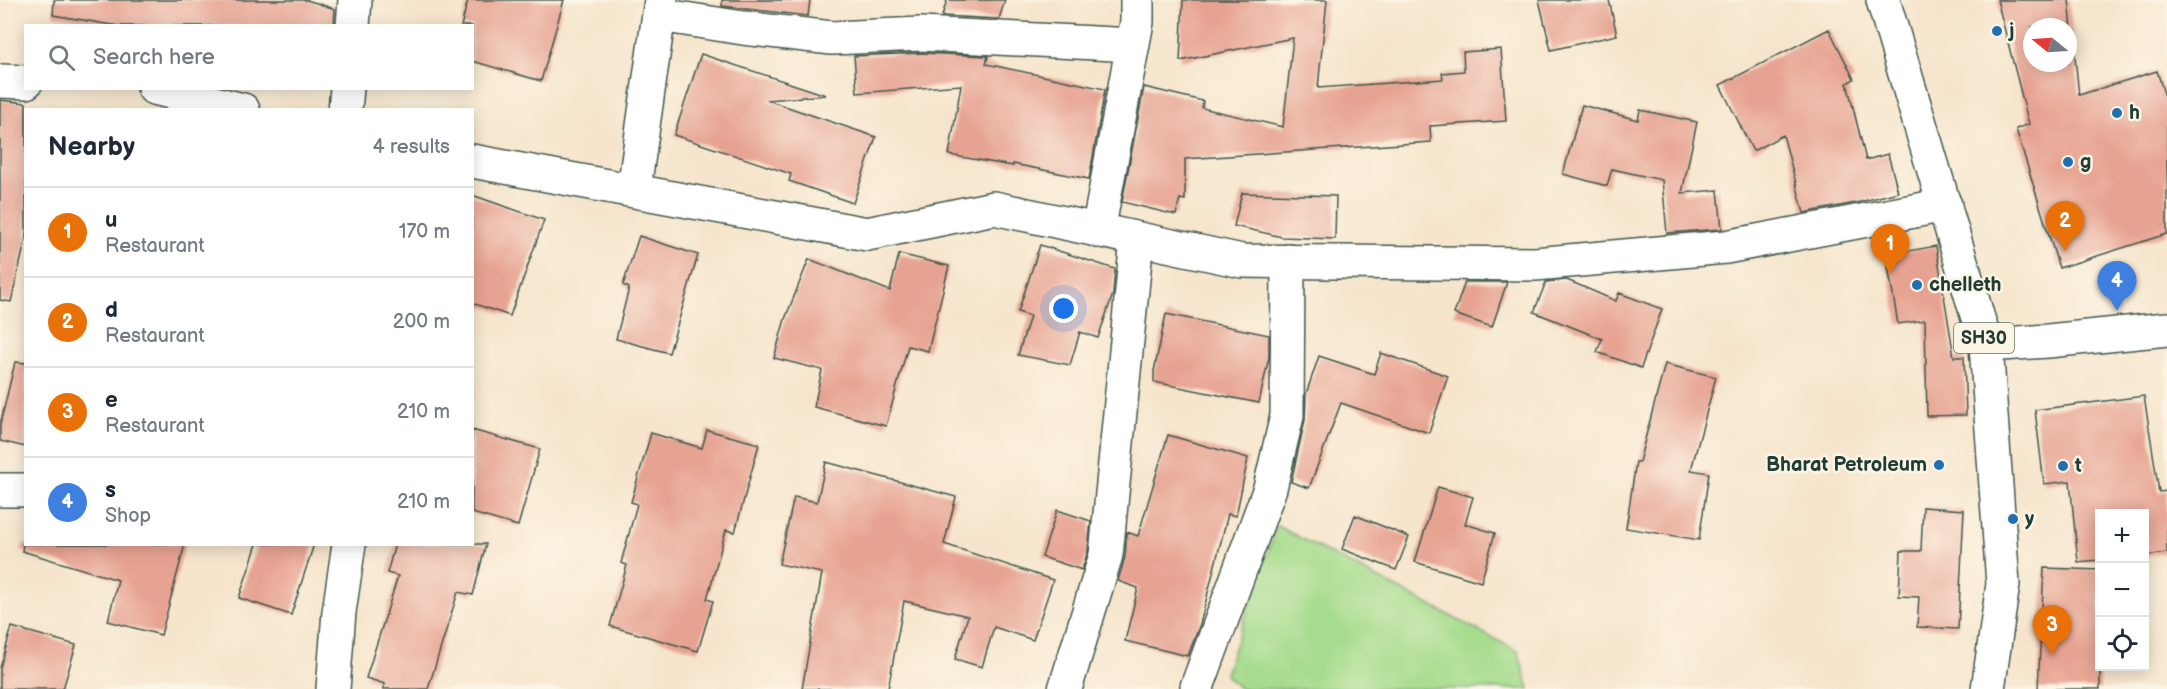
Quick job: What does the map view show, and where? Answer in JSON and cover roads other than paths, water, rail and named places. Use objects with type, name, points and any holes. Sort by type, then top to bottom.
[{"type":"street","points":[[353,24],[355,0]]},
{"type":"street","points":[[1098,231],[1133,45],[1137,21],[1137,0]]},
{"type":"street","name":"SH30","points":[[1883,0],[1986,345],[2003,584],[1988,689]]},
{"type":"street","points":[[634,189],[661,7],[743,28],[832,38],[921,34],[1133,45]]},
{"type":"street","points":[[0,81],[24,82]]},
{"type":"street","points":[[162,90],[235,108]]},
{"type":"street","points":[[345,108],[347,90]]},
{"type":"street","points":[[474,161],[634,189],[867,234],[994,208],[1242,261],[1535,264],[1726,247],[1945,205]]},
{"type":"street","points":[[1065,689],[1106,555],[1137,239]]},
{"type":"street","points":[[1197,687],[1270,488],[1287,416],[1288,261]]},
{"type":"street","points":[[1986,345],[2167,329]]},
{"type":"street","points":[[0,490],[24,490]]},
{"type":"street","points":[[333,689],[339,612],[349,546]]},
{"type":"place","name":"j","points":[[1997,31]]},
{"type":"place","name":"h","points":[[2117,113]]},
{"type":"place","name":"g","points":[[2068,162]]},
{"type":"place","name":"d","points":[[2065,251]]},
{"type":"place","name":"u","points":[[1890,274]]},
{"type":"place","name":"chelleth","points":[[1917,285]]},
{"type":"place","name":"s","points":[[2117,311]]},
{"type":"place","name":"Bharat Petroleum","points":[[1939,465]]},
{"type":"place","name":"t","points":[[2063,466]]},
{"type":"place","name":"y","points":[[2013,519]]},
{"type":"place","name":"e","points":[[2052,655]]}]
